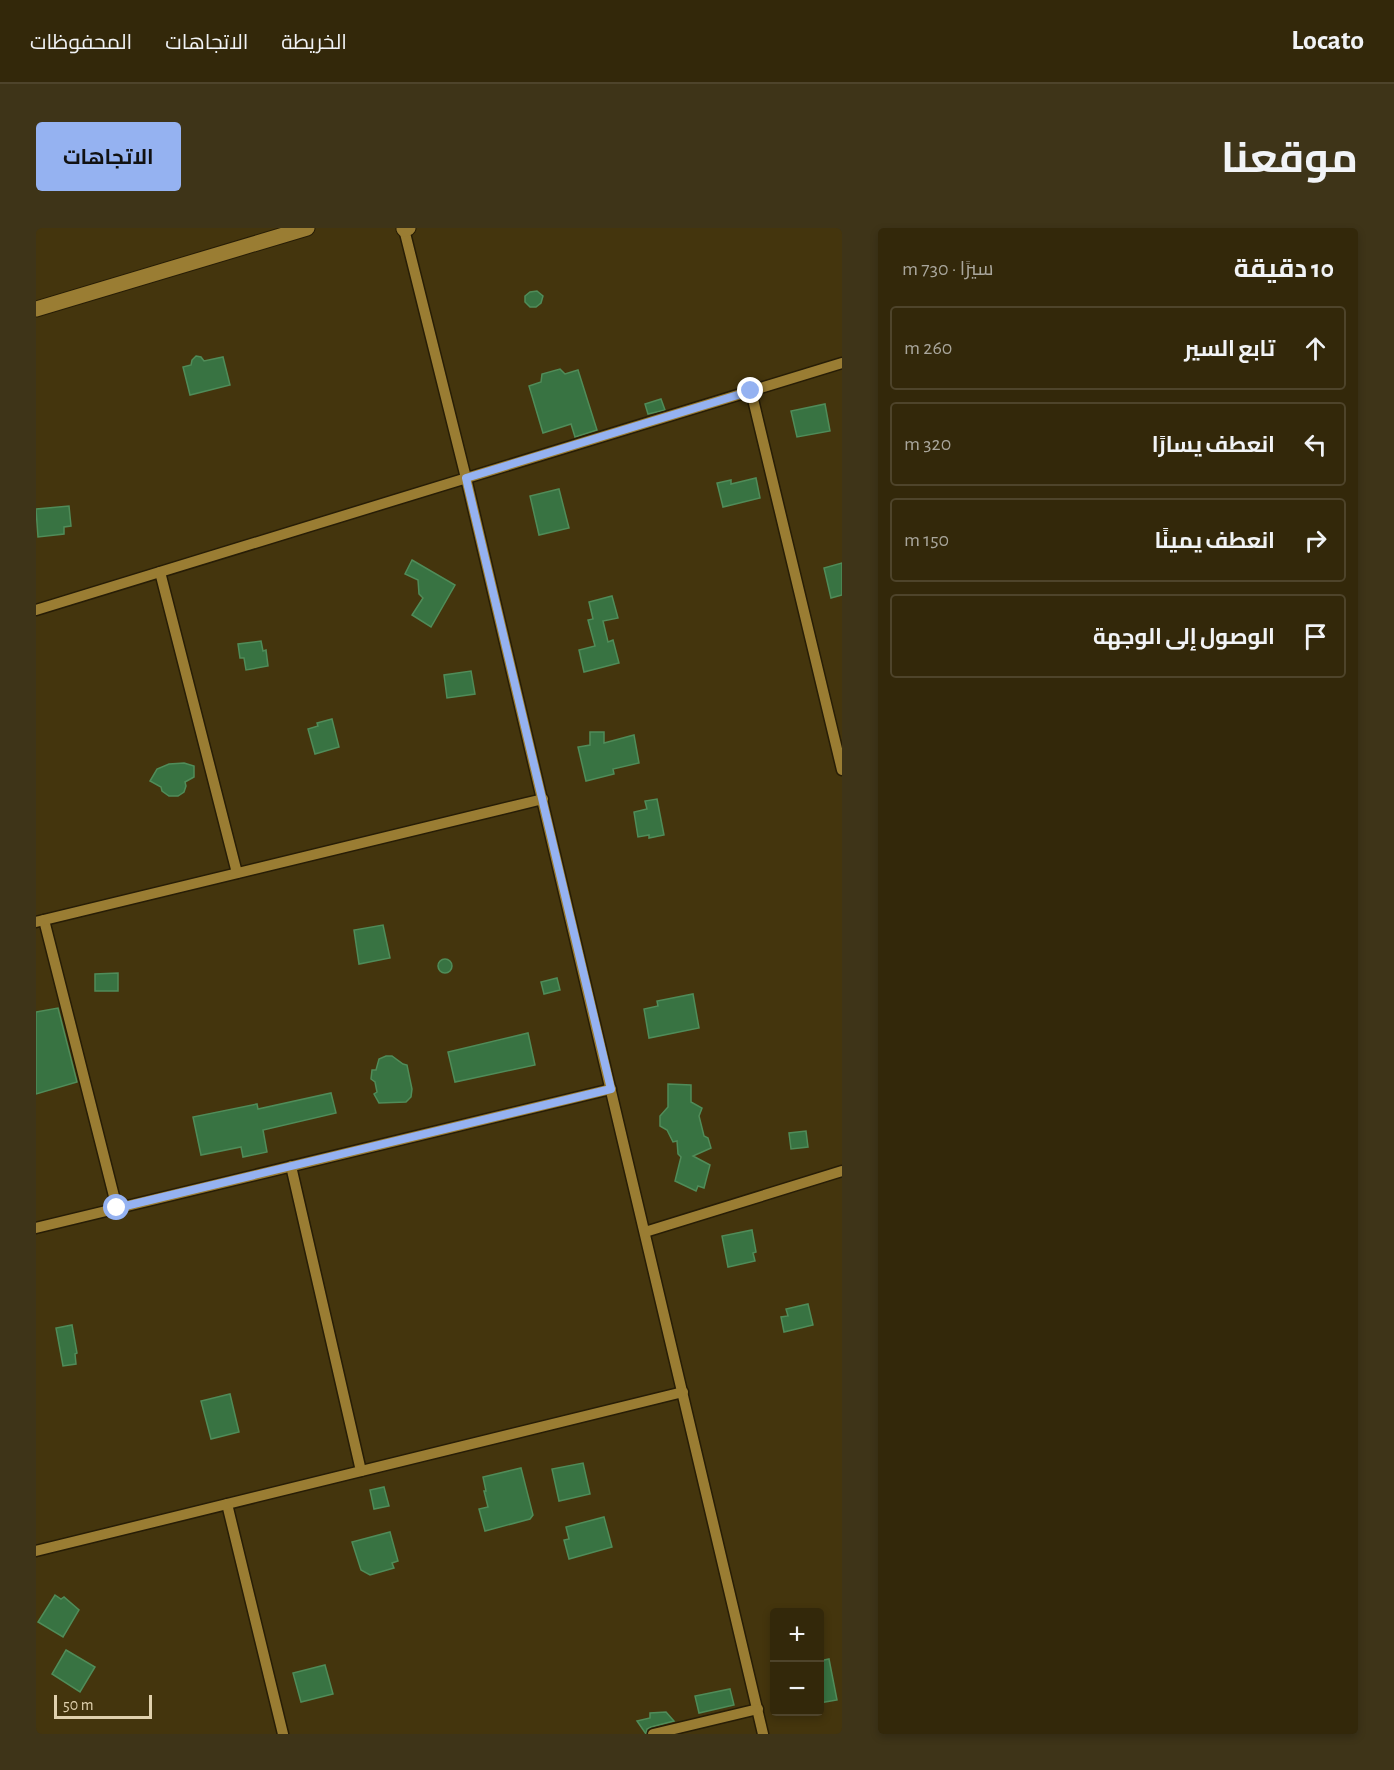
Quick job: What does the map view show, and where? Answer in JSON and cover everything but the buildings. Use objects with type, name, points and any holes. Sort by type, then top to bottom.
[{"type":"main road","points":[[36,309],[307,228]]},
{"type":"street","points":[[406,229],[764,1734]]},
{"type":"street","points":[[36,610],[842,363]]},
{"type":"street","points":[[751,391],[842,770]]},
{"type":"street","points":[[160,572],[237,873]]},
{"type":"street","points":[[117,1208],[40,921],[543,800]]},
{"type":"street","points":[[36,1228],[611,1089]]},
{"type":"street","points":[[291,1166],[361,1471]]},
{"type":"street","points":[[645,1232],[842,1171]]},
{"type":"street","points":[[36,1551],[683,1392]]},
{"type":"street","points":[[227,1504],[283,1734]]},
{"type":"street","points":[[653,1734],[758,1709]]},
{"type":"route","points":[[117,1208],[611,1089],[466,478],[751,391]]}]
